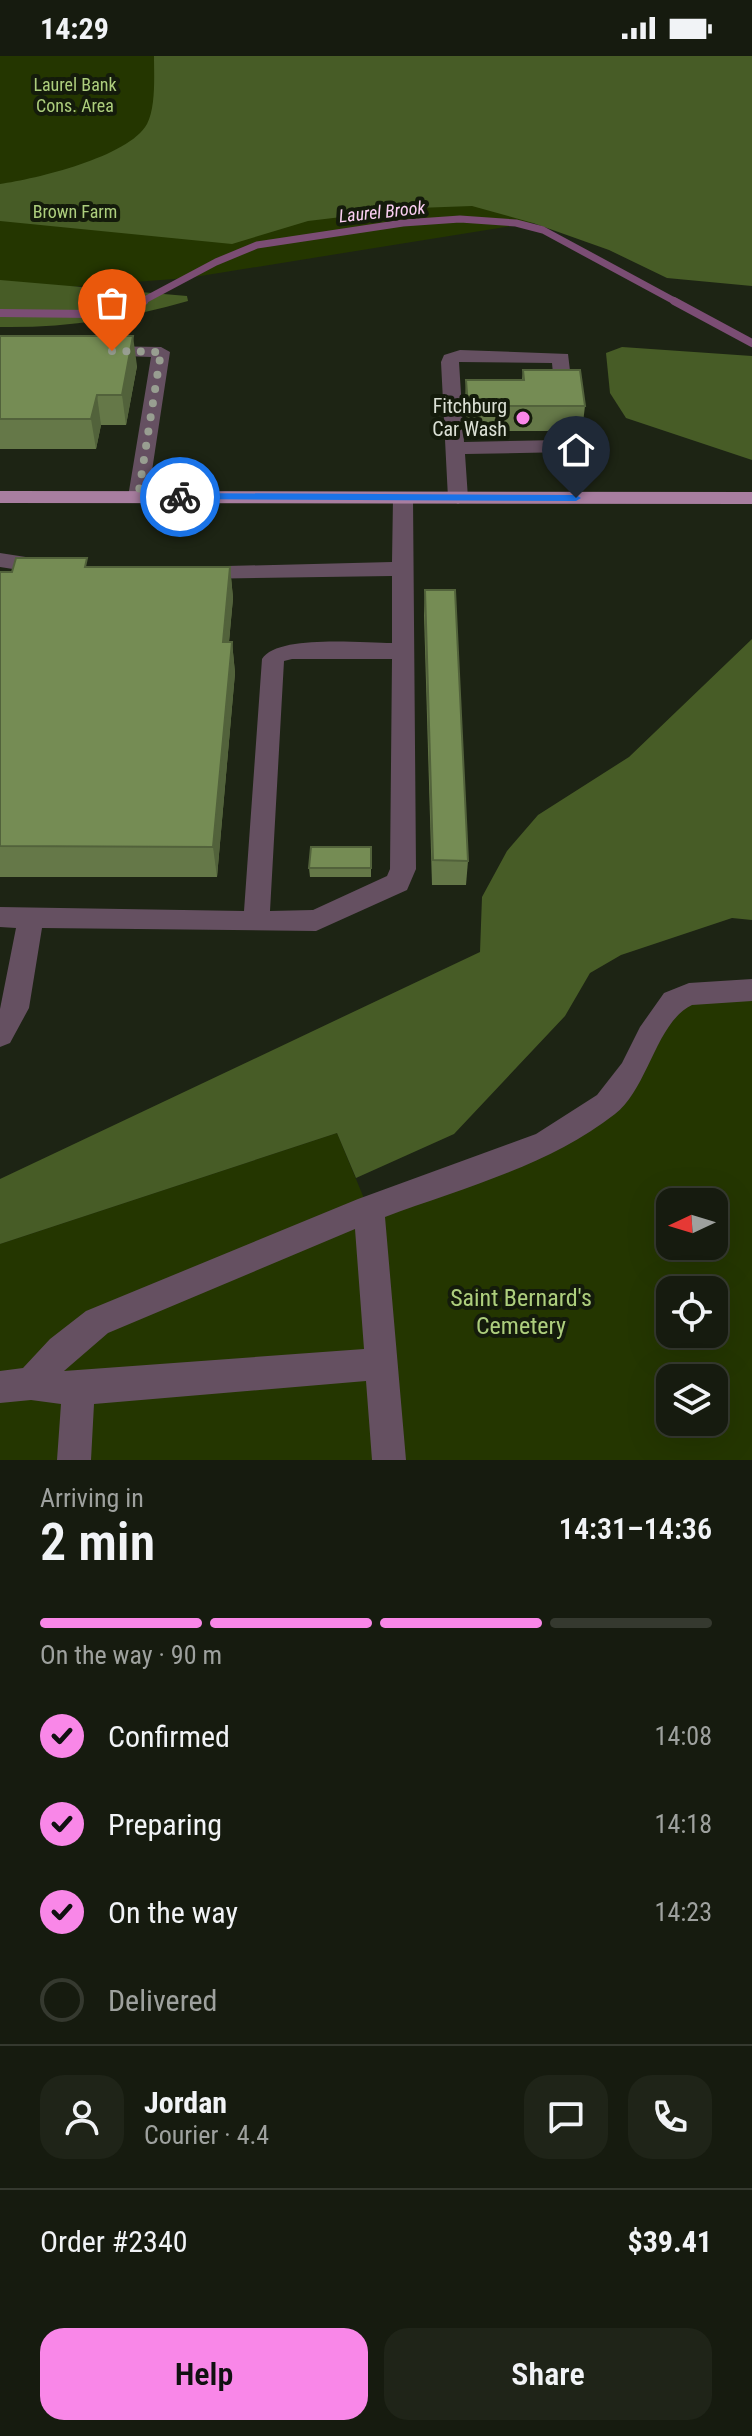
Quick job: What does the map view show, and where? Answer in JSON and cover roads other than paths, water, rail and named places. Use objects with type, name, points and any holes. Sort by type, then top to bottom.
[{"type":"main road","points":[[0,497],[752,498]]},
{"type":"lane","points":[[84,351],[161,352],[138,497]]},
{"type":"lane","points":[[455,448],[498,444],[569,446],[563,362],[548,356],[489,367],[453,358],[450,362],[455,448],[458,498]]},
{"type":"lane","points":[[484,421],[498,444]]},
{"type":"lane","points":[[0,917],[256,922],[316,920],[398,883],[403,869],[403,498]]},
{"type":"lane","points":[[0,560],[70,572]]},
{"type":"lane","points":[[180,572],[402,569]]},
{"type":"lane","points":[[256,922],[273,659],[292,651],[402,651]]},
{"type":"lane","points":[[0,1035],[15,1008],[31,917]]},
{"type":"lane","points":[[16,1386],[97,1322],[369,1209],[546,1143],[607,1104],[632,1072],[650,1035],[674,1001],[689,994],[752,990]]},
{"type":"lane","points":[[369,1209],[389,1460]]},
{"type":"lane","points":[[16,1386],[79,1389],[381,1364]]},
{"type":"lane","points":[[74,1460],[79,1389]]},
{"type":"waterway","name":"Laurel Brook","points":[[142,302],[216,262],[257,245],[403,223],[460,219],[516,223],[543,230],[678,303]]},
{"type":"waterway","name":"Laurel Brook","points":[[674,301],[752,343]]},
{"type":"waterway","name":"Laurel Brook","points":[[0,313],[92,314],[142,302]]},
{"type":"place","name":"Fitchburg Car Wash","points":[[523,418]]},
{"type":"park label","name":"Laurel Bank Cons. Area","points":[[75,95]]},
{"type":"park label","name":"Brown Farm","points":[[75,212]]},
{"type":"park label","name":"Saint Bernard's Cemetery","points":[[521,1312]]}]
